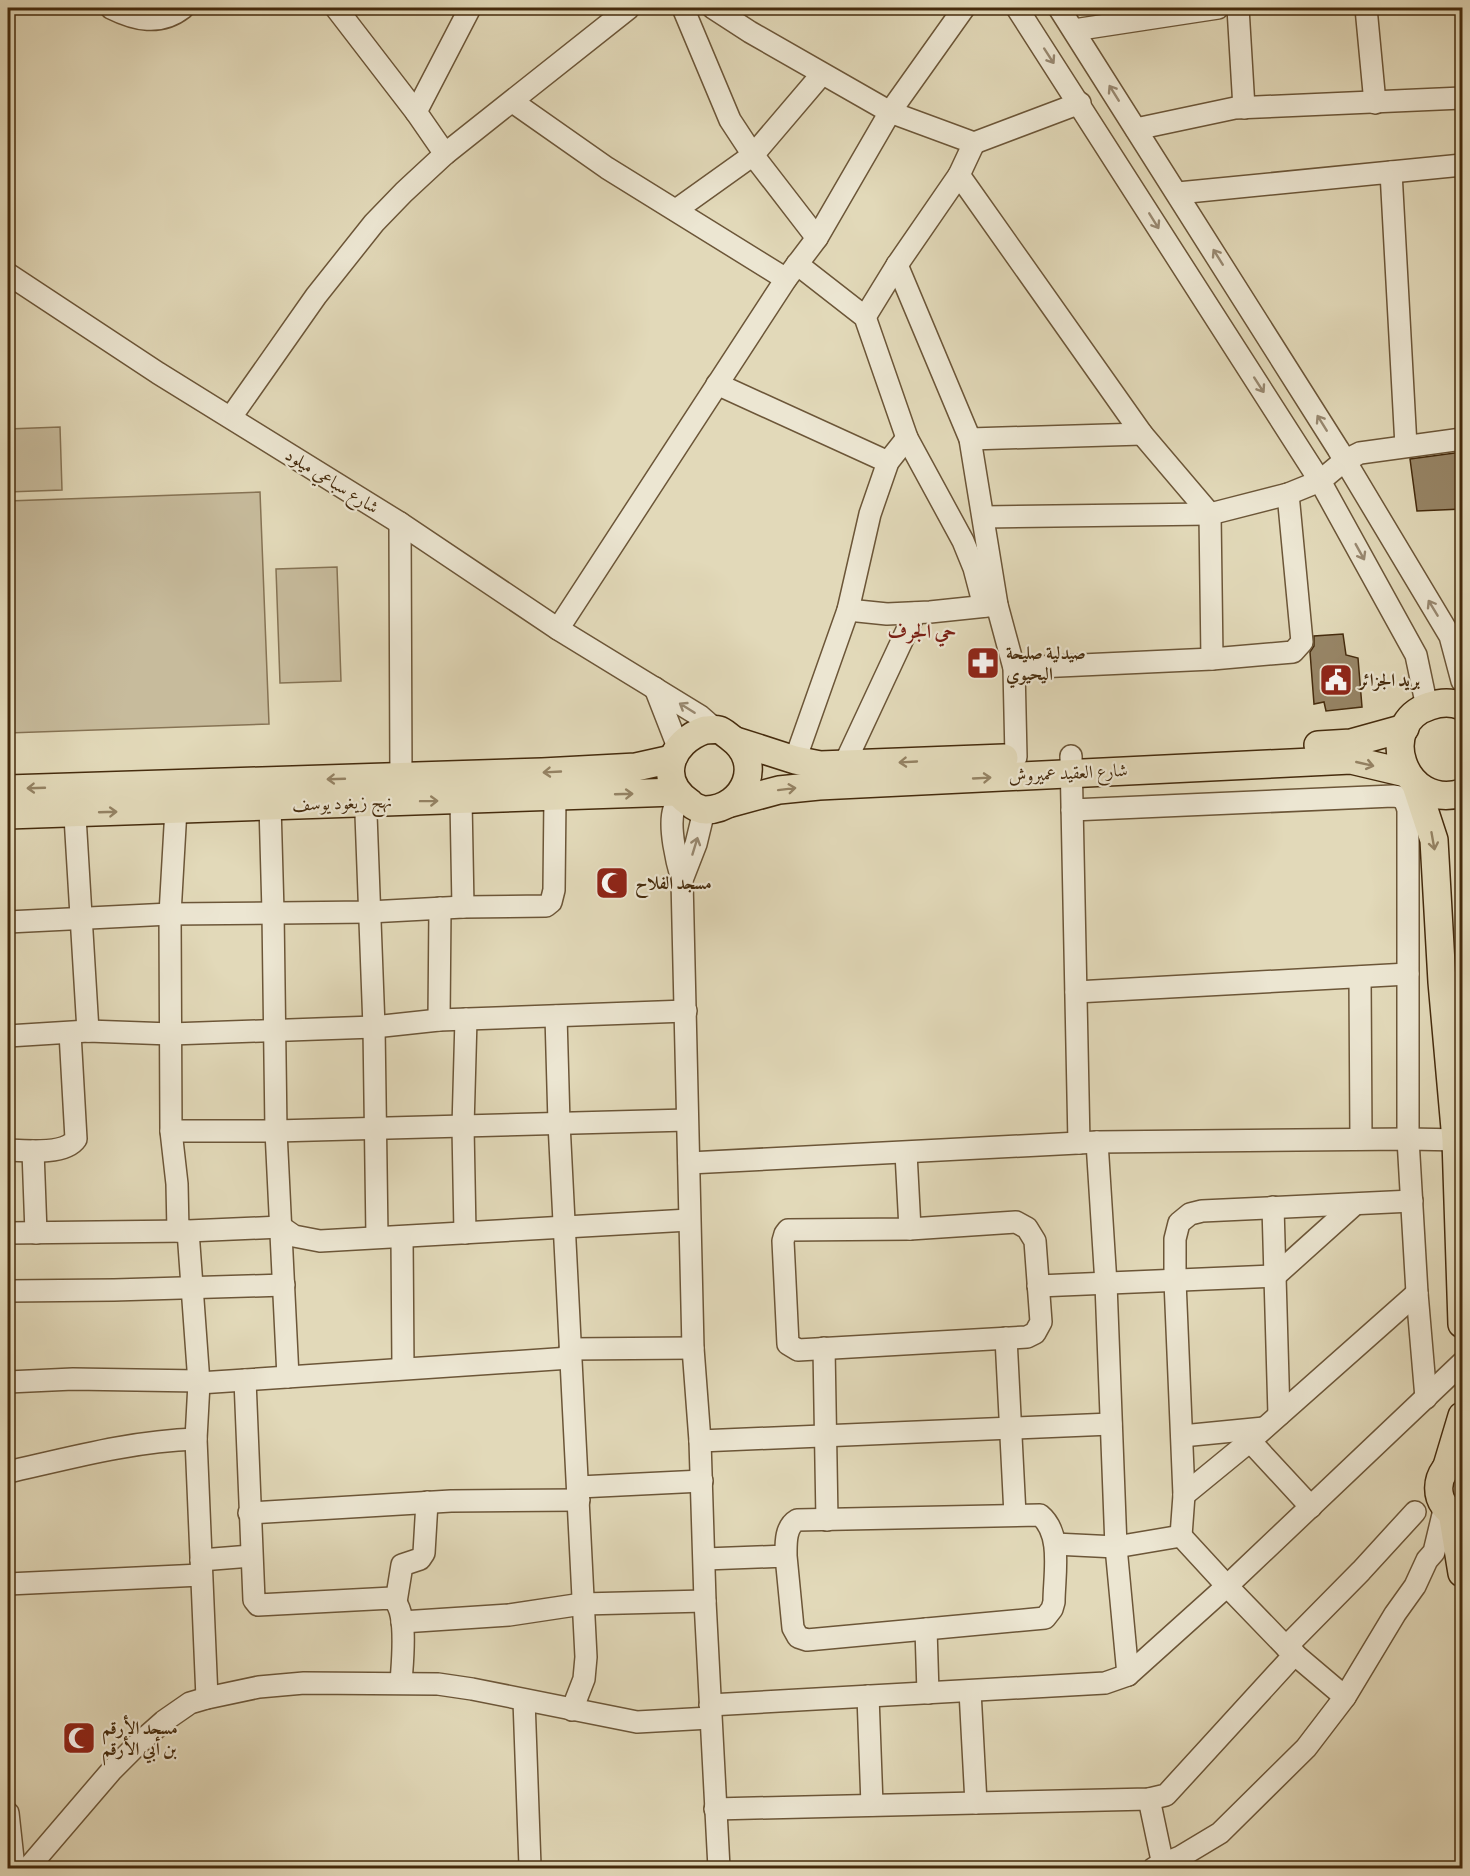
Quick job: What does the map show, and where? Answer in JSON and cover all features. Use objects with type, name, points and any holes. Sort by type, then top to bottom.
[{"type":"main road","points":[[1462,706],[1441,703],[1427,707],[1414,715],[1405,728],[1400,743],[1401,758],[1434,840],[1442,982],[1459,1140],[1462,1324]]},
{"type":"main road","name":"شارع العقيد عميروش","points":[[731,803],[779,790],[819,786],[1351,743],[1405,728]]},
{"type":"main road","points":[[695,734],[726,736],[743,751],[747,762],[748,773],[739,795],[731,803],[718,808],[687,800],[671,777],[675,753],[695,734]]},
{"type":"main road","name":"شارع العقيد عميروش","points":[[726,736],[795,760],[820,765],[1016,757],[1071,764],[1351,760],[1411,779],[1430,793],[1445,796],[1462,793]]},
{"type":"main road","name":"نهج زيغود يوسف","points":[[8,789],[74,800],[176,809],[270,805],[366,790],[401,777],[636,767],[675,753]]},
{"type":"main road","name":"نهج زيغود يوسف","points":[[8,815],[74,800],[366,790],[461,801],[555,797],[687,800]]},
{"type":"main road","points":[[1462,1416],[1455,1461],[1442,1473],[1438,1490],[1453,1512],[1462,1573]]},
{"type":"street","points":[[111,8],[136,19],[149,20],[164,18],[183,8]]},
{"type":"street","points":[[336,8],[416,112],[445,154]]},
{"type":"street","points":[[416,112],[470,8]]},
{"type":"street","points":[[231,417],[316,296],[374,223],[445,154],[629,8]]},
{"type":"street","points":[[683,8],[730,120],[753,156],[817,238]]},
{"type":"street","points":[[712,8],[890,112],[974,143],[1080,103]]},
{"type":"street","points":[[558,630],[791,272],[817,238],[890,112],[964,8]]},
{"type":"street","points":[[1017,8],[1080,103],[1320,481],[1416,655],[1427,707]]},
{"type":"street","points":[[1059,8],[1178,193],[1450,636],[1462,681]]},
{"type":"street","points":[[1074,30],[1218,8]]},
{"type":"street","points":[[1238,8],[1244,108]]},
{"type":"street","points":[[1366,8],[1375,103]]},
{"type":"street","points":[[676,210],[753,156],[822,74]]},
{"type":"street","points":[[1137,129],[1244,108],[1462,98]]},
{"type":"street","points":[[513,102],[607,168],[676,210],[791,272],[865,317],[907,438],[963,541],[1014,668],[1016,757]]},
{"type":"street","points":[[865,317],[897,265],[960,175],[974,143]]},
{"type":"street","points":[[1178,193],[1462,165]]},
{"type":"street","points":[[1391,172],[1406,446]]},
{"type":"street","points":[[960,175],[1142,434],[1210,514],[1212,659]]},
{"type":"street","points":[[897,265],[970,439],[984,517],[990,606]]},
{"type":"street","name":"شارع سباعي ميلود","points":[[8,274],[158,373],[400,523],[558,630],[700,716],[726,736]]},
{"type":"street","points":[[717,384],[888,462]]},
{"type":"street","points":[[970,439],[1142,434]]},
{"type":"street","points":[[795,760],[848,610],[870,514],[888,462],[907,438]]},
{"type":"street","points":[[984,517],[1210,514],[1288,494],[1320,481],[1344,461],[1360,453],[1462,439]]},
{"type":"street","points":[[1014,668],[1212,659],[1293,652],[1302,642],[1288,494]]},
{"type":"street","points":[[400,523],[401,777]]},
{"type":"street","points":[[848,610],[887,614],[990,606]]},
{"type":"street","points":[[844,765],[915,613]]},
{"type":"street","points":[[655,688],[675,753]]},
{"type":"street","points":[[1071,764],[1076,992],[1088,1143],[1106,1284],[1116,1547],[1128,1675]]},
{"type":"street","points":[[366,790],[374,1027],[377,1237]]},
{"type":"street","points":[[8,922],[170,914],[369,912],[463,907],[538,908],[549,904],[554,890],[555,797]]},
{"type":"street","points":[[1072,810],[1401,797],[1405,800],[1408,810],[1408,1139],[1426,1398]]},
{"type":"street","points":[[8,1150],[33,1151],[66,1148],[76,1139],[82,918],[74,800]]},
{"type":"street","points":[[682,880],[696,844],[687,800],[673,811],[673,818],[676,858],[682,880],[693,1348],[702,1481],[705,1601],[719,1869]]},
{"type":"street","points":[[461,801],[463,907]]},
{"type":"street","points":[[270,805],[276,1131],[288,1377]]},
{"type":"street","points":[[176,809],[177,824],[170,914],[171,1131],[192,1288],[199,1382],[196,1439],[207,1698]]},
{"type":"street","points":[[439,1020],[440,909]]},
{"type":"street","points":[[1076,992],[1408,974]]},
{"type":"street","points":[[1360,977],[1361,1139]]},
{"type":"street","points":[[8,1036],[79,1032],[171,1034],[374,1027],[439,1020],[686,1011]]},
{"type":"street","points":[[556,1016],[559,1123],[586,1656],[584,1678],[572,1710]]},
{"type":"street","points":[[465,1233],[463,1127],[466,1019]]},
{"type":"street","points":[[171,1131],[276,1131],[687,1120]]},
{"type":"street","points":[[689,1163],[1088,1143],[1459,1140]]},
{"type":"street","points":[[33,1151],[36,1233]]},
{"type":"street","points":[[906,1153],[910,1229]]},
{"type":"street","points":[[1345,1697],[1291,1651],[1181,1536],[1184,1495],[1175,1239],[1179,1223],[1190,1214],[1202,1211],[1412,1201]]},
{"type":"street","points":[[1038,1286],[1275,1276],[1354,1205]]},
{"type":"street","points":[[1273,1207],[1275,1276],[1264,1428],[1311,1507]]},
{"type":"street","points":[[8,1233],[183,1231],[281,1227],[294,1236],[320,1241],[689,1220]]},
{"type":"street","points":[[1016,1222],[1027,1228],[1035,1241],[1038,1286],[1041,1322],[1038,1329],[1027,1337],[798,1350],[788,1344],[784,1234],[793,1229],[910,1229],[1016,1222]]},
{"type":"street","points":[[402,1237],[403,1368]]},
{"type":"street","points":[[8,1290],[284,1285]]},
{"type":"street","points":[[1184,1495],[1417,1293]]},
{"type":"street","points":[[1006,1338],[1015,1515]]},
{"type":"street","points":[[8,1382],[73,1379],[199,1382],[245,1380],[570,1353],[693,1348]]},
{"type":"street","points":[[824,1348],[827,1520]]},
{"type":"street","points":[[28,1869],[112,1770],[164,1720],[190,1704],[207,1698],[259,1687],[304,1683],[438,1684],[645,1722],[710,1712],[868,1696],[1105,1683],[1128,1675],[1227,1586],[1462,1363]]},
{"type":"street","points":[[245,1380],[254,1600],[258,1605],[392,1598],[399,1612]]},
{"type":"street","points":[[700,1441],[1111,1424]]},
{"type":"street","points":[[1182,1436],[1264,1428]]},
{"type":"street","points":[[8,1472],[122,1446],[163,1440],[196,1439]]},
{"type":"street","points":[[249,1513],[579,1493],[702,1481]]},
{"type":"street","points":[[401,1683],[400,1569],[402,1565],[420,1559],[424,1553],[427,1502]]},
{"type":"street","points":[[715,1809],[1149,1799],[1166,1795],[1415,1512]]},
{"type":"street","points":[[1149,1799],[1158,1867],[1220,1833],[1306,1748],[1345,1697],[1395,1614],[1415,1586],[1453,1512]]},
{"type":"street","points":[[1015,1515],[1040,1515],[1048,1521],[1055,1544],[1054,1602],[1045,1618],[807,1640],[798,1637],[793,1629],[786,1556],[788,1532],[792,1523],[797,1520],[1015,1515]]},
{"type":"street","points":[[1055,1544],[1116,1547],[1181,1536]]},
{"type":"street","points":[[8,1584],[201,1568],[251,1556]]},
{"type":"street","points":[[705,1559],[786,1556]]},
{"type":"street","points":[[399,1612],[509,1615],[582,1604],[705,1601]]},
{"type":"street","points":[[926,1629],[928,1693]]},
{"type":"street","points":[[970,1691],[976,1803]]},
{"type":"street","points":[[868,1696],[872,1805]]},
{"type":"street","points":[[524,1700],[530,1866]]},
{"type":"street","points":[[8,1813],[14,1869]]},
{"type":"shaded area","points":[[60,427],[62,490],[8,492],[8,429]]},
{"type":"shaded area","points":[[260,492],[269,724],[8,733],[8,501]]},
{"type":"shaded area","points":[[337,567],[341,681],[280,683],[276,569]]},
{"type":"building","points":[[1462,452],[1462,509],[1417,511],[1410,459]]},
{"type":"building","name":"بريد الجزائر","points":[[1343,634],[1346,655],[1358,658],[1362,707],[1326,711],[1324,702],[1314,704],[1310,652],[1314,646],[1314,636]]},
{"type":"place","name":"صيدلية صليحة اليحيوي","points":[[983,663]]},
{"type":"place","name":"بريد الجزائر","points":[[1336,680]]},
{"type":"place","name":"مسجد الفلاح","points":[[612,883]]},
{"type":"place","name":"مسجد الأرقم بن أبي الأرقم","points":[[79,1738]]},
{"type":"district","name":"حي الجرف","points":[[922,631]]}]
